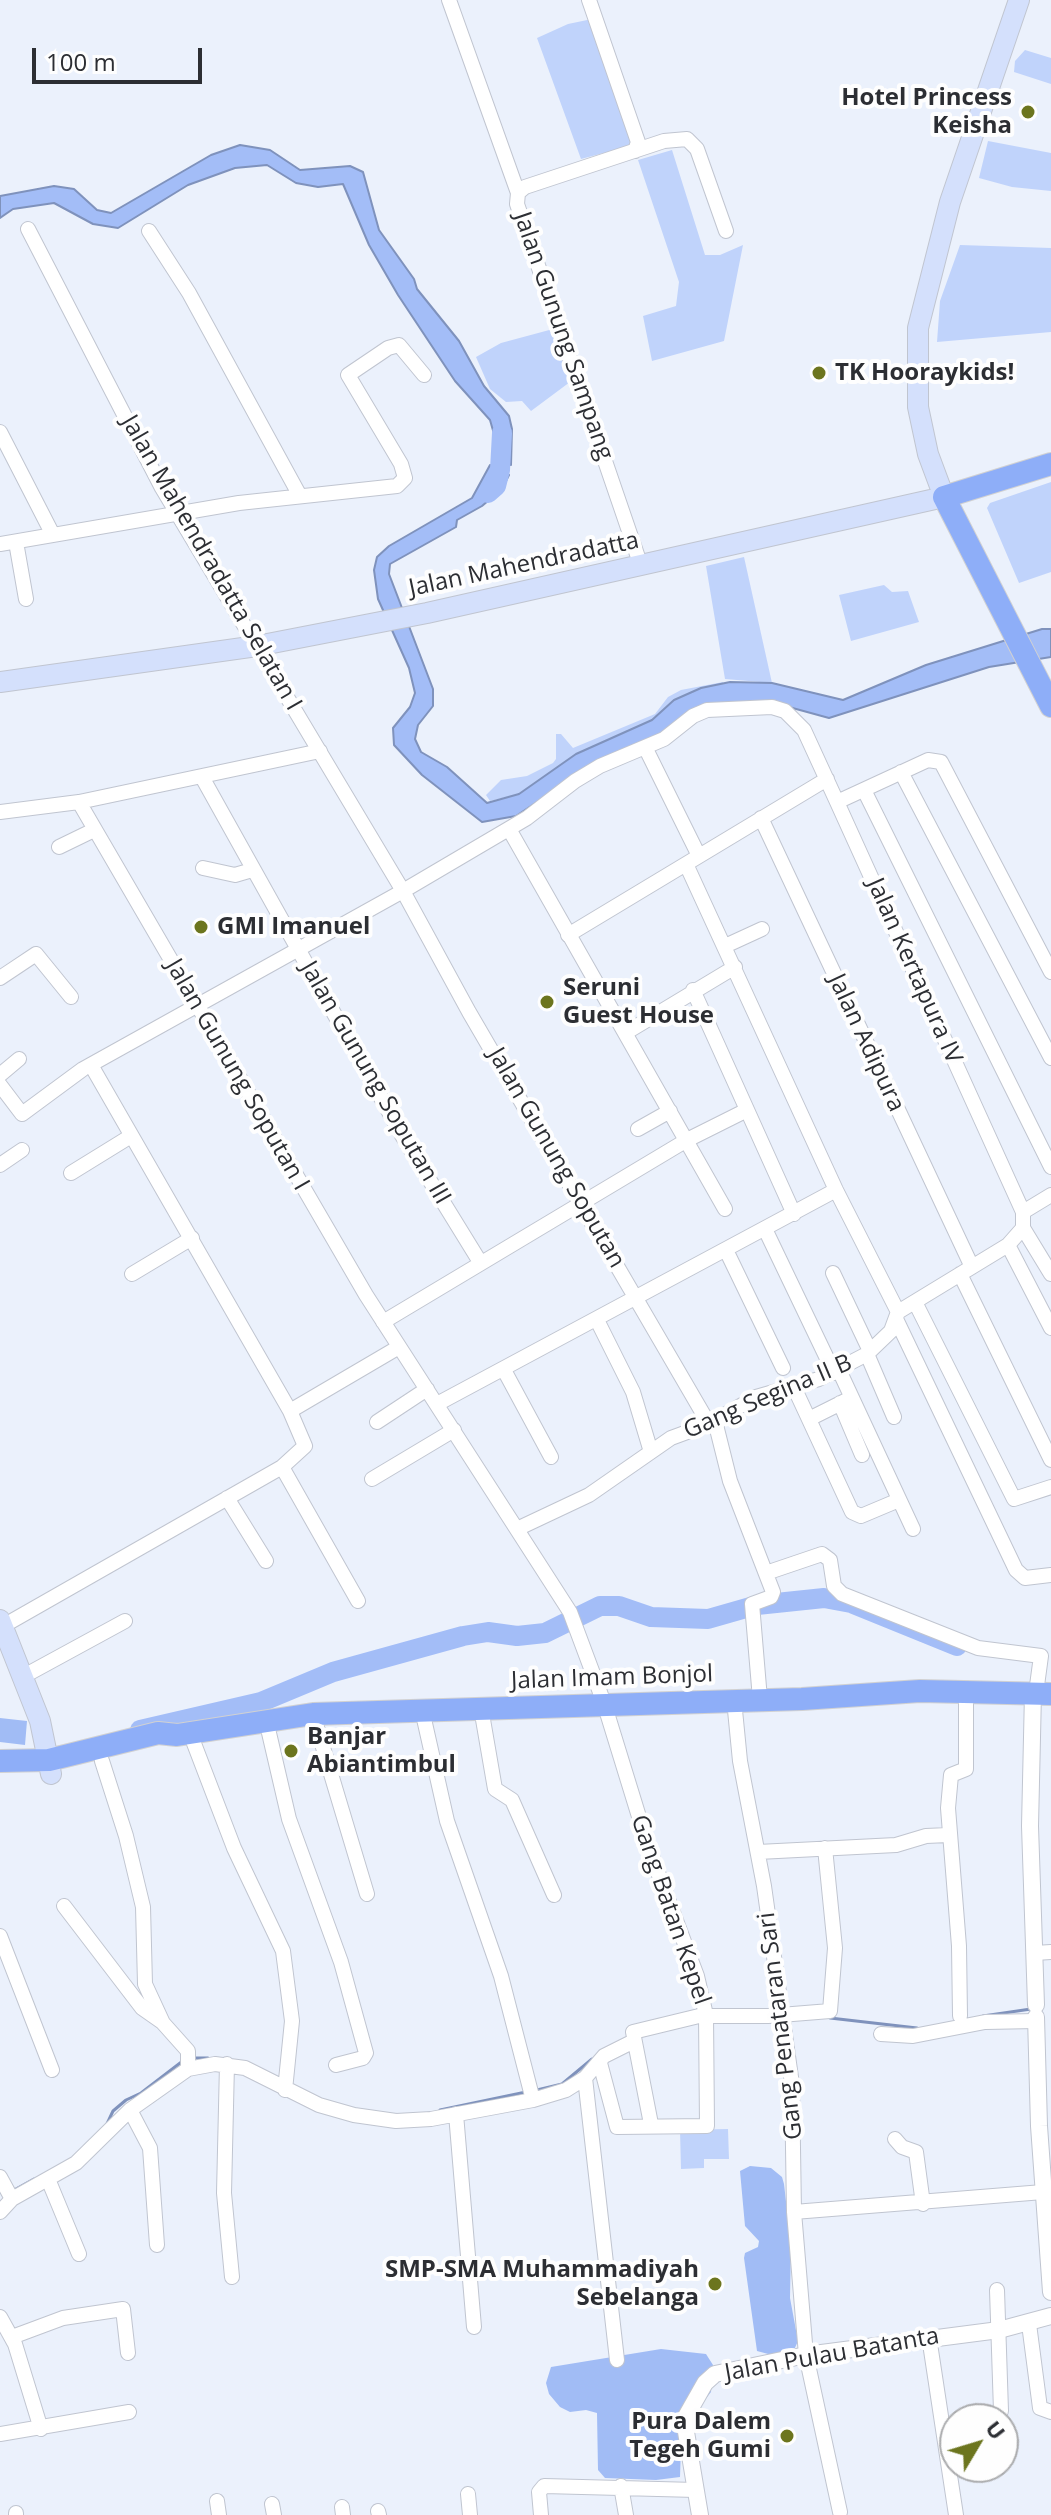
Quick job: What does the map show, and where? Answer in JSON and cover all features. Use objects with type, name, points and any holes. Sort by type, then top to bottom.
[{"type":"highway","name":"Jalan Mahendradatta","points":[[944,497],[1051,464]]},
{"type":"highway","points":[[944,497],[1051,706]]},
{"type":"highway","name":"Jalan Imam Bonjol","points":[[0,1761],[50,1767],[158,1733],[184,1734],[313,1714],[966,1690],[1040,1693]]},
{"type":"highway","name":"Jalan Imam Bonjol","points":[[0,1776],[102,1761],[163,1744],[184,1734]]},
{"type":"main road","points":[[944,497],[931,464],[918,407],[918,328],[950,202],[1019,0]]},
{"type":"main road","name":"Jalan Mahendradatta","points":[[0,682],[257,646],[382,622],[944,497]]},
{"type":"main road","points":[[1,1623],[24,1676],[42,1729],[50,1767]]},
{"type":"street","points":[[449,0],[518,193]]},
{"type":"street","points":[[589,0],[638,142],[635,151]]},
{"type":"street","name":"Jalan Gunung Sampang","points":[[641,566],[517,204],[518,193],[525,187],[664,141],[687,139],[697,149],[726,231]]},
{"type":"street","name":"Jalan Mahendradatta Selatan I","points":[[28,229],[162,488],[403,891]]},
{"type":"street","points":[[149,231],[189,293],[300,496]]},
{"type":"street","points":[[0,544],[179,513],[402,484],[405,478],[401,464],[348,375],[399,345],[424,375]]},
{"type":"street","points":[[0,432],[53,535]]},
{"type":"street","points":[[16,542],[26,599]]},
{"type":"street","name":"Jalan Kertapura IV","points":[[645,747],[707,710],[772,707],[785,711],[804,730],[1023,1212]]},
{"type":"street","points":[[0,1085],[22,1114],[91,1065],[509,829],[575,781],[645,747],[725,946],[836,1190],[1016,1570],[1025,1578],[1046,1576]]},
{"type":"street","points":[[0,812],[79,802],[320,751]]},
{"type":"street","points":[[837,802],[936,759],[946,767],[1051,972]]},
{"type":"street","points":[[901,772],[1051,1058]]},
{"type":"street","name":"Jalan Gunung Soputan III","points":[[202,777],[403,1137],[480,1262]]},
{"type":"street","points":[[568,935],[827,779]]},
{"type":"street","points":[[864,790],[1051,1167]]},
{"type":"street","name":"Jalan Gunung Soputan I","points":[[79,802],[383,1322],[519,1528]]},
{"type":"street","name":"Jalan Adipura","points":[[761,818],[1051,1460]]},
{"type":"street","points":[[509,829],[725,1209]]},
{"type":"street","points":[[59,847],[94,830]]},
{"type":"street","points":[[203,868],[235,875],[252,870]]},
{"type":"street","name":"Jalan Gunung Soputan","points":[[403,891],[581,1202],[712,1422],[730,1481],[766,1573]]},
{"type":"street","points":[[725,946],[762,929]]},
{"type":"street","points":[[0,978],[36,954],[71,997]]},
{"type":"street","points":[[627,1032],[735,967]]},
{"type":"street","points":[[693,990],[794,1214]]},
{"type":"street","points":[[0,1075],[19,1059]]},
{"type":"street","points":[[1,1623],[282,1467],[305,1446],[290,1411],[91,1065]]},
{"type":"street","points":[[638,1129],[670,1111]]},
{"type":"street","points":[[383,1322],[687,1140],[745,1111]]},
{"type":"street","points":[[71,1173],[131,1136]]},
{"type":"street","points":[[0,1165],[22,1150]]},
{"type":"street","points":[[437,1404],[836,1190]]},
{"type":"street","points":[[1051,1195],[1023,1212],[1023,1228],[1051,1274]]},
{"type":"street","name":"Gang Segina II B","points":[[519,1528],[589,1495],[671,1438],[712,1422],[756,1397],[837,1371],[869,1353],[898,1316],[915,1302],[1008,1245],[1023,1228]]},
{"type":"street","points":[[765,1229],[837,1371],[862,1455]]},
{"type":"street","points":[[132,1274],[192,1238]]},
{"type":"street","points":[[1008,1245],[1051,1328]]},
{"type":"street","points":[[726,1250],[783,1368]]},
{"type":"street","points":[[833,1273],[894,1417]]},
{"type":"street","points":[[915,1302],[1014,1499],[1051,1487]]},
{"type":"street","points":[[597,1320],[633,1392],[651,1452]]},
{"type":"street","points":[[290,1411],[399,1347]]},
{"type":"street","points":[[504,1370],[551,1457]]},
{"type":"street","points":[[793,1385],[852,1512],[861,1516],[899,1500]]},
{"type":"street","points":[[377,1422],[427,1389]]},
{"type":"street","points":[[809,1419],[845,1401]]},
{"type":"street","points":[[845,1401],[913,1529]]},
{"type":"street","points":[[372,1479],[454,1430]]},
{"type":"street","points":[[282,1467],[358,1601]]},
{"type":"street","points":[[227,1498],[266,1561]]},
{"type":"street","name":"Gang Batan Kepel","points":[[519,1528],[577,1629],[604,1703],[648,1846],[695,1969],[706,2019],[707,2122],[703,2128],[651,2124]]},
{"type":"street","points":[[760,1699],[752,1607],[772,1596],[766,1573],[822,1554],[830,1560],[834,1586],[842,1594],[978,1648],[1040,1662],[1030,1826],[1043,1952],[1036,2014],[1045,2126],[1043,2192],[1051,2292]]},
{"type":"street","points":[[24,1676],[125,1621]]},
{"type":"street","points":[[960,2016],[958,1936],[948,1835],[951,1775],[963,1773],[966,1769],[966,1690]]},
{"type":"street","name":"Gang Penataran Sari","points":[[734,1700],[740,1761],[758,1852],[794,2110],[794,2212],[806,2355],[840,2512]]},
{"type":"street","points":[[481,1708],[495,1789],[512,1800],[554,1895]]},
{"type":"street","points":[[422,1710],[447,1821],[501,1976],[532,2093]]},
{"type":"street","points":[[313,1714],[322,1754],[367,1894]]},
{"type":"street","points":[[266,1720],[289,1819],[341,1962],[366,2053],[363,2058],[336,2065]]},
{"type":"street","points":[[184,1734],[283,1951],[292,2021],[286,2085]]},
{"type":"street","points":[[102,1761],[126,1836],[143,1907],[145,1984],[163,2023],[188,2061]]},
{"type":"street","points":[[758,1852],[900,1844],[918,1838],[948,1835]]},
{"type":"street","points":[[0,2212],[12,2199],[76,2163],[130,2110],[188,2061],[227,2064],[264,2075],[334,2110],[385,2120],[456,2114],[532,2093],[566,2090],[585,2078],[604,2056],[671,2020],[782,2019],[830,2011],[835,1948],[825,1848]]},
{"type":"street","points":[[64,1906],[142,2008],[163,2023]]},
{"type":"street","points":[[0,1936],[52,2070]]},
{"type":"street","points":[[881,2034],[913,2036],[1036,2014]]},
{"type":"street","points":[[600,2063],[617,2127],[651,2124],[633,2038]]},
{"type":"street","points":[[227,2064],[224,2193],[232,2277]]},
{"type":"street","points":[[585,2078],[617,2360]]},
{"type":"street","points":[[130,2110],[150,2148],[157,2245]]},
{"type":"street","points":[[456,2114],[474,2327]]},
{"type":"street","points":[[895,2139],[902,2147],[916,2152],[923,2204]]},
{"type":"street","points":[[0,2177],[12,2199]]},
{"type":"street","points":[[48,2179],[79,2254]]},
{"type":"street","points":[[794,2212],[1043,2192]]},
{"type":"street","points":[[997,2290],[1001,2403]]},
{"type":"street","points":[[12,2337],[63,2318],[123,2309],[128,2353]]},
{"type":"street","name":"Jalan Pulau Batanta","points":[[700,2515],[684,2420],[705,2383],[724,2370],[929,2337],[999,2330],[1051,2316]]},
{"type":"street","points":[[0,2317],[12,2337],[41,2429]]},
{"type":"street","points":[[1029,2324],[1040,2408],[1051,2412]]},
{"type":"street","points":[[929,2337],[956,2515]]},
{"type":"street","points":[[0,2434],[129,2412]]},
{"type":"street","points":[[541,2515],[539,2492],[544,2486],[696,2490]]},
{"type":"street","points":[[621,2486],[626,2515]]},
{"type":"street","points":[[468,2494],[470,2515]]},
{"type":"shaded area","points":[[592,19],[633,142],[630,146],[581,159],[537,38],[568,24]]},
{"type":"shaded area","points":[[1025,50],[1051,58],[1051,84],[1014,72],[1015,61]]},
{"type":"shaded area","points":[[988,141],[1051,153],[1051,191],[1012,187],[979,178]]},
{"type":"shaded area","points":[[240,145],[270,150],[300,170],[350,166],[363,172],[379,230],[414,279],[417,289],[459,341],[484,386],[509,416],[512,429],[511,465],[492,457],[496,441],[490,420],[455,381],[398,295],[369,245],[343,184],[318,187],[296,183],[267,165],[235,168],[188,185],[118,228],[93,224],[54,203],[13,209],[0,218],[0,196],[54,186],[74,189],[97,210],[111,213],[211,155]]},
{"type":"shaded area","points":[[672,150],[705,255],[720,255],[743,245],[724,341],[652,361],[643,316],[676,306],[679,282],[638,160]]},
{"type":"shaded area","points":[[960,245],[1051,248],[1051,332],[937,342],[940,301]]},
{"type":"shaded area","points":[[553,329],[570,382],[531,411],[522,401],[506,402],[490,389],[476,357],[501,343]]},
{"type":"shaded area","points":[[490,465],[509,475],[502,489],[482,506],[457,520],[456,527],[390,564],[389,574],[433,689],[433,706],[418,725],[415,739],[421,752],[447,767],[487,803],[519,794],[576,754],[652,720],[674,700],[701,688],[730,682],[772,683],[843,700],[926,665],[1042,629],[1051,629],[1051,657],[989,667],[829,718],[767,701],[727,703],[555,790],[516,816],[482,822],[422,775],[394,745],[393,728],[410,707],[415,693],[409,668],[378,599],[374,570],[377,557],[389,546],[472,498]]},
{"type":"shaded area","points":[[1051,482],[1051,572],[1019,583],[987,508],[990,503]]},
{"type":"shaded area","points":[[744,557],[772,683],[725,679],[706,566]]},
{"type":"shaded area","points":[[884,585],[892,592],[908,591],[919,622],[851,641],[839,595]]},
{"type":"shaded area","points":[[723,682],[722,686],[701,688],[674,700],[652,720],[596,745],[519,794],[490,801],[486,795],[501,780],[527,776],[553,763],[556,759],[556,734],[561,734],[573,748],[655,714],[668,697],[681,690]]},
{"type":"shaded area","points":[[0,1718],[27,1721],[25,1745],[0,1742]]},
{"type":"shaded area","points":[[728,2129],[729,2159],[704,2159],[704,2168],[681,2169],[680,2130]]},
{"type":"shaded area","points":[[750,2166],[771,2168],[782,2177],[784,2184],[791,2245],[790,2298],[798,2341],[794,2350],[772,2355],[757,2351],[744,2258],[745,2253],[758,2247],[759,2241],[745,2226],[740,2171]]},
{"type":"shaded area","points":[[661,2349],[706,2354],[713,2365],[711,2392],[694,2414],[681,2447],[680,2477],[656,2480],[605,2478],[598,2470],[597,2413],[586,2410],[570,2412],[560,2407],[549,2394],[546,2383],[551,2367]]},
{"type":"waterway","points":[[488,493],[496,486],[500,470],[502,433]]},
{"type":"waterway","points":[[140,1730],[261,1702],[333,1672],[463,1636],[488,1632],[517,1636],[545,1633],[600,1606],[619,1606],[651,1617],[708,1619],[757,1605],[824,1598],[851,1603],[957,1646]]},
{"type":"waterway","points":[[983,2016],[1031,2009]]},
{"type":"waterway","points":[[830,2018],[917,2028]]},
{"type":"waterway","points":[[192,2058],[208,2058]]},
{"type":"waterway","points":[[537,2090],[562,2084],[592,2059]]},
{"type":"waterway","points":[[106,2126],[113,2111],[184,2060]]},
{"type":"waterway","points":[[440,2110],[526,2092]]},
{"type":"waterway","points":[[16,2189],[34,2179]]},
{"type":"place","name":"Hotel Princess Keisha","points":[[1028,112]]},
{"type":"place","name":"TK Hooraykids!","points":[[819,373]]},
{"type":"place","name":"GMI Imanuel","points":[[201,927]]},
{"type":"place","name":"Seruni Guest House","points":[[547,1002]]},
{"type":"place","name":"Banjar Abiantimbul","points":[[291,1751]]},
{"type":"place","name":"SMP-SMA Muhammadiyah Sebelanga","points":[[715,2284]]},
{"type":"place","name":"Pura Dalem Tegeh Gumi","points":[[787,2436]]}]
